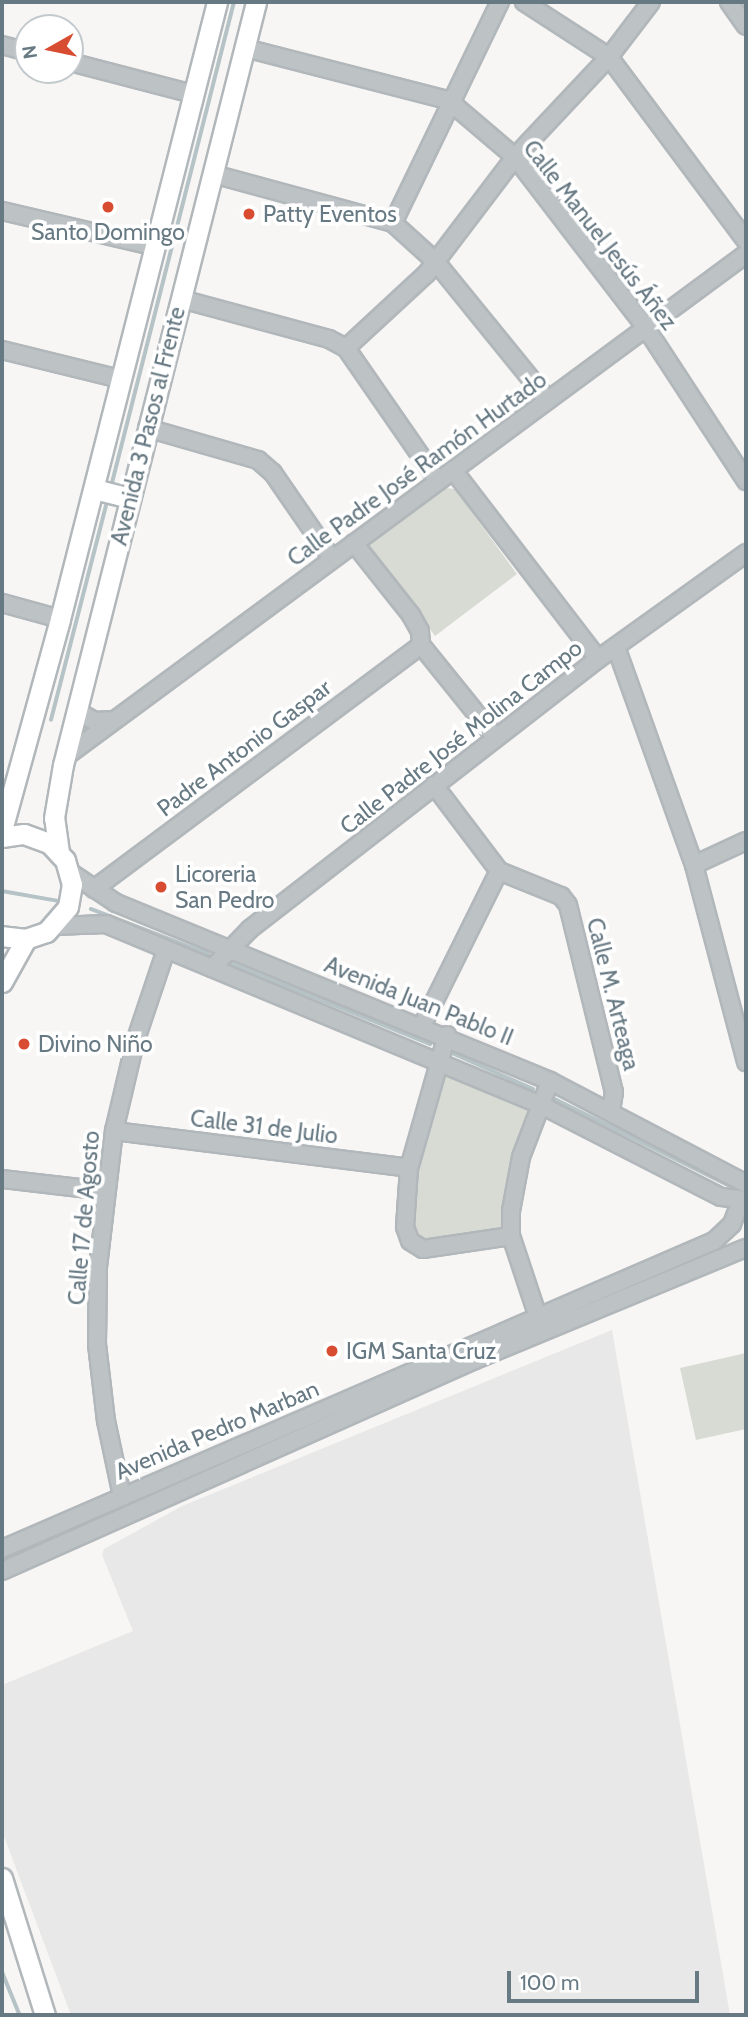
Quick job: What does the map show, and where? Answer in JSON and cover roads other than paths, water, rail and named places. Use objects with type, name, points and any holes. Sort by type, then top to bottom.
[{"type":"main road","name":"Avenida 3 Pasos al Frente","points":[[59,852],[54,818],[77,711],[113,494],[120,379],[217,2]]},
{"type":"main road","name":"Avenida 3 Pasos al Frente","points":[[2,830],[60,619],[113,494],[147,428],[256,2]]},
{"type":"main road","points":[[2,837],[37,837],[59,852],[70,872],[68,907],[55,926],[26,939],[2,936]]},
{"type":"main road","points":[[2,982],[26,939]]},
{"type":"main road","points":[[2,1878],[4,1905],[45,2015]]},
{"type":"street","points":[[393,223],[448,100],[500,2]]},
{"type":"street","points":[[524,2],[609,57],[746,241]]},
{"type":"street","points":[[346,348],[435,261],[515,157],[609,57],[652,2]]},
{"type":"street","points":[[729,2],[746,26]]},
{"type":"street","name":"Calle Manuel Jesús Áñez","points":[[245,48],[448,100],[515,157],[646,328],[746,481]]},
{"type":"street","points":[[84,66],[193,94]]},
{"type":"street","points":[[213,174],[393,223],[435,261],[548,400]]},
{"type":"street","points":[[2,211],[153,246]]},
{"type":"street","name":"Calle Padre José Ramón Hurtado","points":[[65,757],[746,254]]},
{"type":"street","points":[[181,299],[329,339],[346,348],[438,481]]},
{"type":"street","points":[[2,351],[120,379]]},
{"type":"street","points":[[147,428],[258,460],[273,473],[332,559]]},
{"type":"street","points":[[453,470],[598,659]]},
{"type":"street","points":[[354,543],[411,615],[420,631],[421,645],[496,738]]},
{"type":"street","name":"Calle Padre José Molina Campo","points":[[212,968],[250,929],[434,785],[598,659],[746,553]]},
{"type":"street","points":[[2,603],[60,619]]},
{"type":"street","name":"Padre Antonio Gaspar","points":[[94,888],[421,645]]},
{"type":"street","points":[[616,647],[694,865],[739,1005],[746,1062]]},
{"type":"street","points":[[77,711],[94,721],[114,720]]},
{"type":"street","points":[[422,1026],[499,871],[434,785]]},
{"type":"street","points":[[694,865],[746,841]]},
{"type":"street","name":"Calle M. Arteaga","points":[[499,871],[561,896],[568,905],[614,1092],[611,1111]]},
{"type":"street","name":"Avenida Juan Pablo II","points":[[70,872],[116,903],[447,1035],[550,1081],[611,1111],[744,1196]]},
{"type":"street","points":[[55,926],[106,924],[539,1104],[721,1197],[744,1196]]},
{"type":"street","name":"Calle 17 de Agosto","points":[[122,1496],[106,1421],[97,1344],[98,1267],[114,1130],[135,1042],[166,950]]},
{"type":"street","points":[[447,1035],[437,1062],[409,1168],[405,1227],[410,1241],[423,1249],[511,1236]]},
{"type":"street","points":[[538,1318],[511,1236],[513,1186],[539,1104],[550,1081]]},
{"type":"street","name":"Calle 31 de Julio","points":[[114,1130],[409,1168]]},
{"type":"street","points":[[2,1180],[106,1191]]},
{"type":"street","name":"Avenida Pedro Marban","points":[[2,1549],[714,1241],[732,1224],[744,1196]]},
{"type":"street","name":"Avenida Pedro Marban","points":[[2,1571],[475,1360],[746,1248]]},
{"type":"waterway","points":[[111,487],[234,2]]},
{"type":"waterway","points":[[51,720],[108,498]]},
{"type":"waterway","points":[[2,891],[59,901]]},
{"type":"waterway","points":[[91,909],[209,954]]},
{"type":"waterway","points":[[230,963],[430,1044]]},
{"type":"waterway","points":[[450,1052],[533,1089]]},
{"type":"waterway","points":[[553,1098],[732,1187]]},
{"type":"waterway","points":[[2,1971],[20,2015]]},
{"type":"place","name":"Santo Domingo","points":[[108,207]]},
{"type":"place","name":"Patty Eventos","points":[[249,214]]},
{"type":"place","name":"Licoreria San Pedro","points":[[161,887]]},
{"type":"place","name":"Divino Niño","points":[[24,1044]]},
{"type":"place","name":"IGM Santa Cruz","points":[[332,1351]]}]
